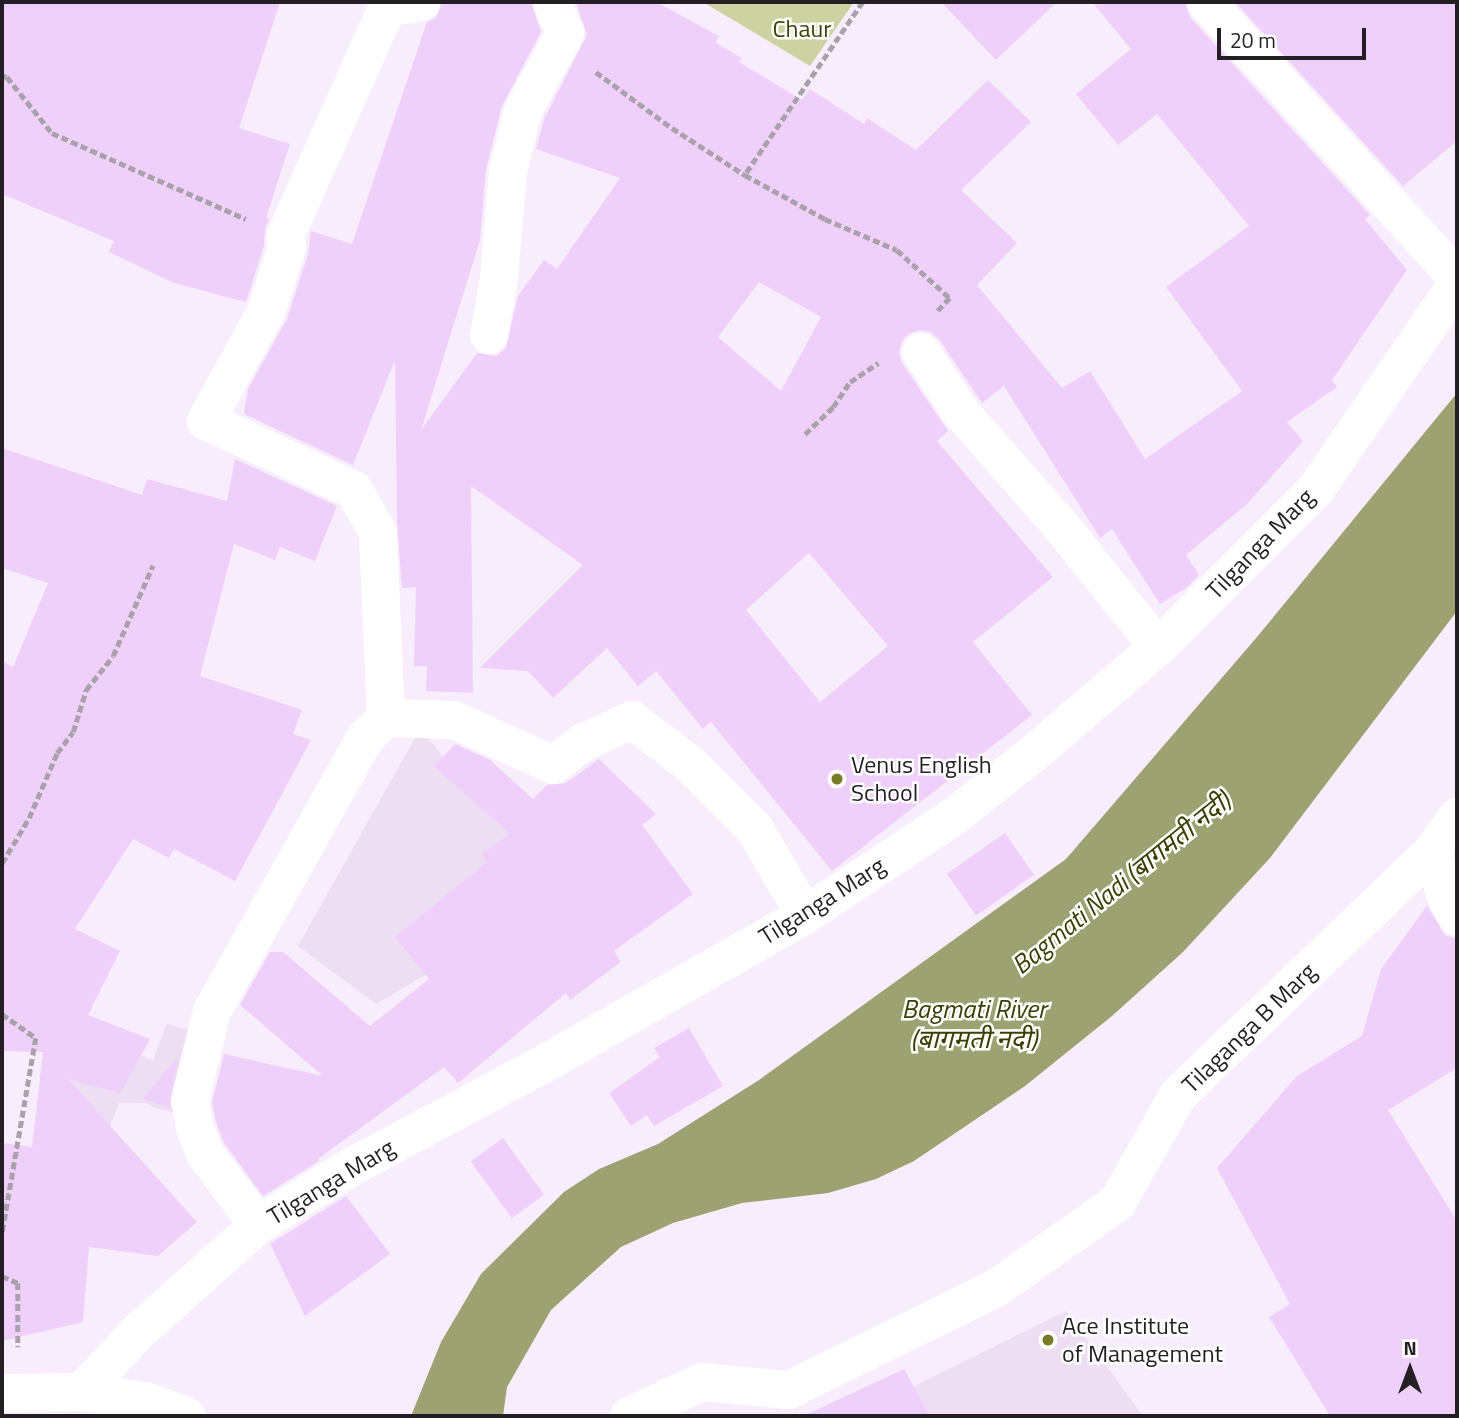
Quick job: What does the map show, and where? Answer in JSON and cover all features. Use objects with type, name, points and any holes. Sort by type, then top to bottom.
[{"type":"street","points":[[258,1225],[205,1154],[195,1128],[190,1101],[212,1011],[359,750],[386,718],[378,533],[354,490],[206,421],[266,312],[287,247],[285,237],[387,8],[421,2]]},
{"type":"street","points":[[489,335],[499,278],[508,171],[523,111],[556,44],[565,33],[552,2]]},
{"type":"street","points":[[1206,2],[1457,278]]},
{"type":"street","name":"Tilganga Marg","points":[[82,1392],[138,1332],[258,1225],[344,1171],[551,1060],[804,915],[956,815],[1034,753],[1158,648],[1316,488],[1457,284]]},
{"type":"street","points":[[920,352],[960,411],[1043,505],[1158,648]]},
{"type":"street","points":[[386,718],[454,720],[553,765],[582,743],[632,720],[691,765],[754,828],[804,915]]},
{"type":"street","name":"Tilaganga B Marg","points":[[629,1416],[702,1382],[747,1401],[789,1390],[984,1294],[1117,1203],[1178,1095],[1432,852],[1457,817]]},
{"type":"street","points":[[1432,852],[1446,896],[1457,917]]},
{"type":"street","points":[[10,1393],[82,1392],[146,1401],[186,1416]]},
{"type":"path","points":[[745,175],[863,2]]},
{"type":"path","points":[[556,44],[672,128],[745,175],[825,219],[897,250],[950,298],[931,318],[920,352],[877,363],[850,382],[833,407],[804,434]]},
{"type":"path","points":[[2,75],[7,77],[52,133],[93,148],[285,237]]},
{"type":"path","points":[[2,863],[29,818],[57,753],[73,732],[86,690],[113,656],[153,565]]},
{"type":"path","points":[[2,1014],[36,1038],[2,1234]]},
{"type":"path","points":[[2,1276],[18,1283],[10,1393]]},
{"type":"shaded area","points":[[420,729],[562,895],[376,1004],[298,946]]},
{"type":"shaded area","points":[[166,1024],[207,1035],[189,1115],[155,1108],[146,1103],[119,1103],[109,1128],[45,1104],[78,1025],[153,1061]]},
{"type":"shaded area","name":"Ace Institute of Management","points":[[1066,1311],[1143,1416],[854,1416]]},
{"type":"green space","name":"Chaur","points":[[703,2],[854,2],[810,66]]},
{"type":"water","name":"Bagmati River (बागमती नदी)","points":[[1457,393],[1457,611],[1270,858],[1183,952],[1112,1016],[1025,1086],[914,1161],[876,1179],[828,1193],[742,1203],[673,1223],[621,1247],[551,1310],[507,1387],[503,1416],[411,1416],[441,1342],[481,1274],[564,1192],[599,1169],[658,1144],[759,1080],[1066,859],[1257,637]]},
{"type":"building","points":[[2,2],[280,2],[239,128],[290,144],[266,218],[269,219],[265,229],[264,246],[246,302],[174,283],[109,252],[114,241],[2,194]]},
{"type":"building","points":[[442,2],[531,2],[541,32],[502,106],[486,169],[480,240],[421,430],[477,353],[496,356],[506,348],[518,296],[544,260],[557,269],[620,178],[536,149],[544,119],[587,35],[576,2],[656,2],[719,36],[716,43],[742,58],[739,62],[802,100],[810,89],[864,124],[867,118],[916,150],[988,80],[1031,122],[961,190],[1017,243],[977,285],[1062,388],[1090,371],[1145,459],[1242,391],[1166,287],[1249,226],[1157,114],[1118,145],[1076,94],[1131,49],[1092,2],[1185,2],[1190,17],[1370,215],[1365,219],[1407,270],[1332,380],[1337,387],[1287,422],[1303,441],[1248,503],[1186,555],[1199,575],[1186,588],[1160,604],[1112,529],[1100,538],[1004,386],[982,403],[939,339],[930,332],[920,330],[908,334],[901,343],[899,354],[902,363],[948,431],[937,441],[1053,577],[973,642],[1032,715],[832,871],[711,722],[703,729],[656,671],[638,686],[607,648],[553,698],[528,671],[480,668],[583,565],[471,486],[473,693],[426,691],[427,666],[414,666],[416,587],[402,588],[397,522],[395,360],[353,465],[244,414],[248,389],[287,319],[308,254],[311,231],[352,244],[427,22],[436,18]],"holes":[[[759,282],[821,317],[781,391],[718,337]],[[809,553],[888,646],[820,702],[746,610]]]},
{"type":"building","points":[[941,2],[1057,2],[996,60]]},
{"type":"building","points":[[1235,2],[1457,2],[1457,141],[1403,186]]},
{"type":"building","points":[[2,448],[142,495],[147,479],[227,501],[235,459],[337,506],[315,561],[280,547],[275,560],[234,544],[200,676],[302,710],[293,734],[311,740],[235,881],[174,849],[169,858],[133,839],[75,929],[120,951],[88,1015],[150,1039],[120,1093],[68,1079],[197,1222],[158,1256],[89,1247],[83,1322],[2,1341],[2,1143],[32,1147],[43,1052],[2,1051],[2,661],[13,667],[48,583],[2,568]]},
{"type":"building","points":[[455,744],[490,760],[533,799],[547,785],[566,783],[599,759],[656,814],[642,825],[693,894],[614,951],[621,962],[570,1000],[566,993],[458,1083],[444,1067],[318,1159],[319,1161],[263,1196],[224,1143],[216,1122],[212,1102],[224,1054],[323,1076],[240,1005],[270,952],[283,952],[370,1026],[429,979],[395,937],[487,862],[481,854],[510,834],[434,766]]},
{"type":"building","points":[[1005,833],[1034,875],[976,916],[947,874]]},
{"type":"building","points":[[1427,906],[1445,935],[1457,939],[1457,1068],[1388,1110],[1457,1221],[1457,1416],[1330,1416],[1269,1317],[1290,1304],[1217,1168],[1297,1076],[1362,1036],[1381,969]]},
{"type":"building","points":[[689,1028],[723,1086],[654,1126],[647,1115],[631,1126],[609,1093],[660,1057],[654,1048]]},
{"type":"building","points":[[178,1057],[169,1107],[143,1099]]},
{"type":"building","points":[[503,1138],[544,1195],[512,1218],[471,1162]]},
{"type":"building","points":[[346,1196],[390,1254],[305,1316],[270,1244]]},
{"type":"building","points":[[904,1369],[930,1416],[803,1416]]},
{"type":"place","name":"Venus English School","points":[[837,779]]},
{"type":"place","name":"Ace Institute of Management","points":[[1048,1340]]},
{"type":"water label","name":"Bagmati Nadi (बागमती नदी)","points":[[1121,883]]}]
